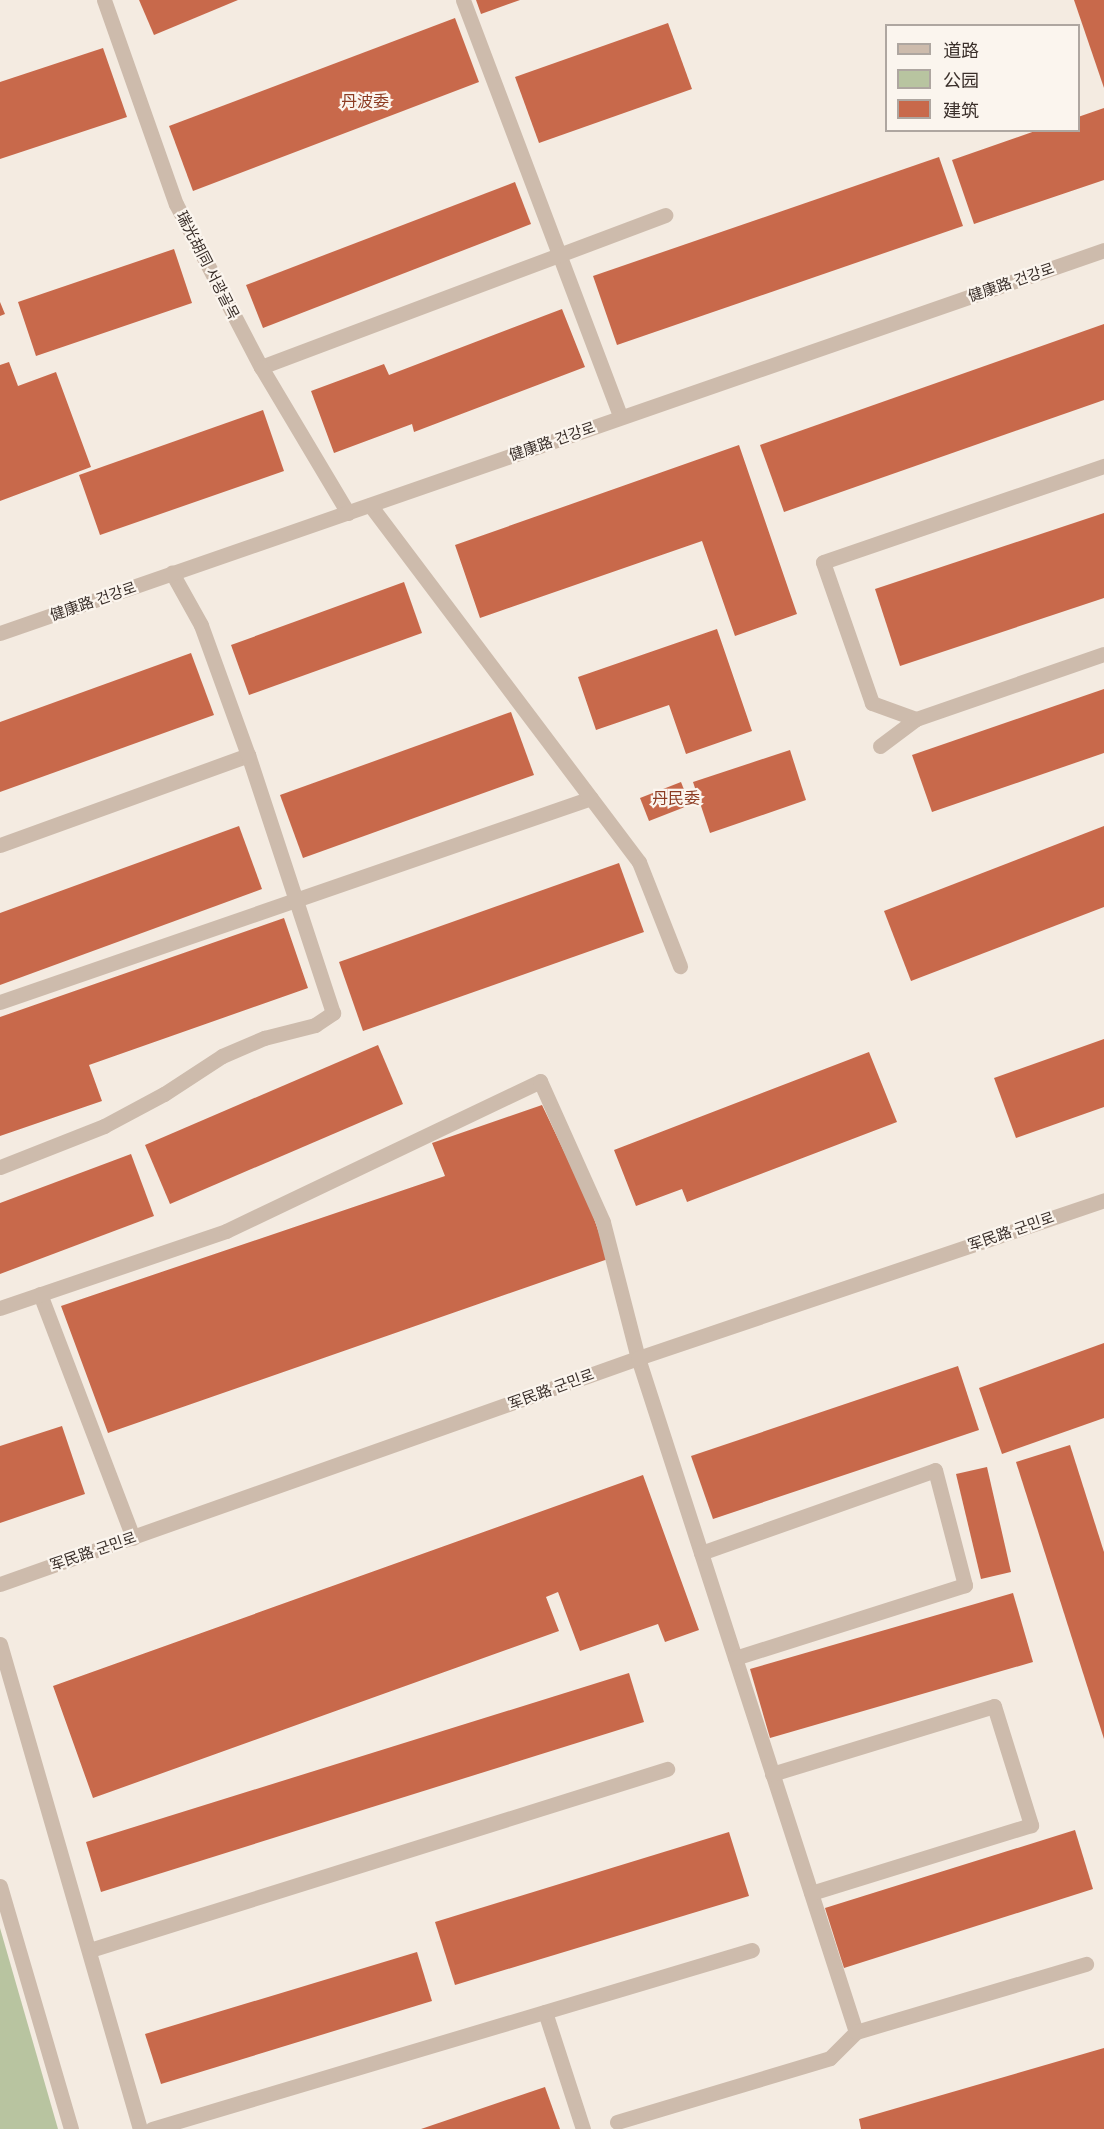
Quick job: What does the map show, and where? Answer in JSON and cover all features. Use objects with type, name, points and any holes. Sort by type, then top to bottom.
[{"type":"street","name":"瑞光胡同 서광골목","points":[[104,0],[176,204],[261,367],[348,513]]},
{"type":"street","points":[[463,0],[620,416]]},
{"type":"street","points":[[261,367],[665,215]]},
{"type":"street","name":"健康路 건강로","points":[[0,633],[620,416],[1104,250]]},
{"type":"street","points":[[916,718],[872,703],[823,562],[1104,466]]},
{"type":"street","points":[[370,505],[639,862],[680,966]]},
{"type":"street","points":[[0,1167],[104,1126],[164,1094],[222,1056],[264,1038],[315,1025],[333,1013],[248,755],[201,625],[172,573]]},
{"type":"street","points":[[880,746],[916,718],[1104,654]]},
{"type":"street","points":[[0,845],[248,755]]},
{"type":"street","points":[[0,1002],[296,897],[591,798]]},
{"type":"street","points":[[0,1308],[226,1231],[540,1081],[603,1222],[638,1358],[856,2032]]},
{"type":"street","name":"军民路 군민로","points":[[0,1584],[638,1358],[1104,1200]]},
{"type":"street","points":[[40,1294],[133,1538]]},
{"type":"street","points":[[701,1553],[935,1470],[965,1585],[735,1658]]},
{"type":"street","points":[[0,1644],[140,2129]]},
{"type":"street","points":[[772,1774],[994,1706],[1031,1825],[811,1893]]},
{"type":"street","points":[[90,1950],[667,1769]]},
{"type":"street","points":[[0,1886],[71,2129]]},
{"type":"street","points":[[152,2129],[752,1950]]},
{"type":"street","points":[[617,2122],[830,2058],[856,2032],[1086,1964]]},
{"type":"street","points":[[545,2012],[583,2129]]},
{"type":"green space","points":[[0,1928],[58,2129],[0,2129]]},
{"type":"building","points":[[139,0],[238,0],[154,35]]},
{"type":"building","points":[[476,0],[520,0],[481,14]]},
{"type":"building","points":[[1074,0],[1104,0],[1104,88]]},
{"type":"building","points":[[455,18],[479,82],[193,191],[169,126]]},
{"type":"building","points":[[668,23],[692,89],[539,143],[515,77]]},
{"type":"building","points":[[103,48],[127,117],[0,159],[0,82]]},
{"type":"building","points":[[1104,108],[1104,180],[974,224],[952,160],[1032,132],[1080,132],[1080,116]]},
{"type":"building","points":[[939,157],[963,226],[617,345],[593,276]]},
{"type":"building","points":[[515,182],[531,224],[263,328],[246,285]]},
{"type":"building","points":[[174,249],[192,303],[36,356],[18,302]]},
{"type":"building","points":[[0,302],[5,314],[0,316]]},
{"type":"building","points":[[562,309],[585,367],[414,432],[412,424],[334,453],[311,391],[384,364],[389,375]]},
{"type":"building","points":[[1104,324],[1104,400],[784,512],[760,445]]},
{"type":"building","points":[[9,362],[18,386],[56,372],[91,467],[0,501],[0,365]]},
{"type":"building","points":[[263,410],[284,471],[100,535],[79,475]]},
{"type":"building","points":[[739,445],[797,614],[735,636],[702,541],[480,618],[455,545]]},
{"type":"building","points":[[1104,513],[1104,598],[900,666],[875,589]]},
{"type":"building","points":[[404,582],[422,633],[249,695],[231,645]]},
{"type":"building","points":[[717,629],[752,731],[686,754],[669,705],[596,730],[578,677]]},
{"type":"building","points":[[191,653],[214,715],[0,792],[0,722]]},
{"type":"building","points":[[1104,689],[1104,753],[932,812],[912,755]]},
{"type":"building","points":[[511,712],[534,775],[303,858],[280,795]]},
{"type":"building","points":[[790,750],[806,800],[710,833],[693,782]]},
{"type":"building","points":[[681,782],[690,805],[649,821],[640,798]]},
{"type":"building","points":[[239,826],[262,889],[0,985],[0,913]]},
{"type":"building","points":[[1104,826],[1104,907],[911,981],[884,911]]},
{"type":"building","points":[[619,863],[644,932],[363,1031],[339,962]]},
{"type":"building","points":[[284,918],[308,988],[89,1065],[102,1101],[0,1136],[0,1017]]},
{"type":"building","points":[[1104,1039],[1104,1107],[1016,1138],[994,1078]]},
{"type":"building","points":[[378,1045],[403,1104],[170,1204],[145,1145]]},
{"type":"building","points":[[869,1052],[897,1122],[687,1202],[682,1189],[636,1206],[614,1150]]},
{"type":"building","points":[[542,1105],[589,1204],[608,1259],[108,1433],[61,1306],[445,1176],[432,1143]]},
{"type":"building","points":[[131,1154],[154,1216],[0,1274],[0,1203]]},
{"type":"building","points":[[1104,1343],[1104,1418],[1002,1454],[979,1388]]},
{"type":"building","points":[[958,1366],[979,1430],[713,1519],[691,1456]]},
{"type":"building","points":[[62,1426],[85,1494],[0,1523],[0,1446]]},
{"type":"building","points":[[1070,1445],[1104,1552],[1104,1739],[1016,1462]]},
{"type":"building","points":[[987,1467],[1011,1572],[981,1579],[956,1474]]},
{"type":"building","points":[[643,1475],[699,1630],[665,1642],[658,1624],[580,1651],[558,1592],[546,1597],[559,1631],[93,1798],[53,1686]]},
{"type":"building","points":[[1013,1593],[1033,1662],[770,1738],[750,1669]]},
{"type":"building","points":[[629,1673],[644,1722],[101,1892],[86,1842]]},
{"type":"building","points":[[1075,1830],[1093,1889],[844,1968],[825,1908]]},
{"type":"building","points":[[729,1832],[749,1896],[455,1985],[435,1922]]},
{"type":"building","points":[[417,1952],[432,2001],[161,2084],[145,2034]]},
{"type":"building","points":[[1104,2048],[1104,2129],[861,2129],[859,2119]]},
{"type":"building","points":[[545,2087],[560,2129],[421,2129]]},
{"type":"district","name":"丹波委","points":[[365,101]]},
{"type":"district","name":"丹民委","points":[[676,798]]}]
